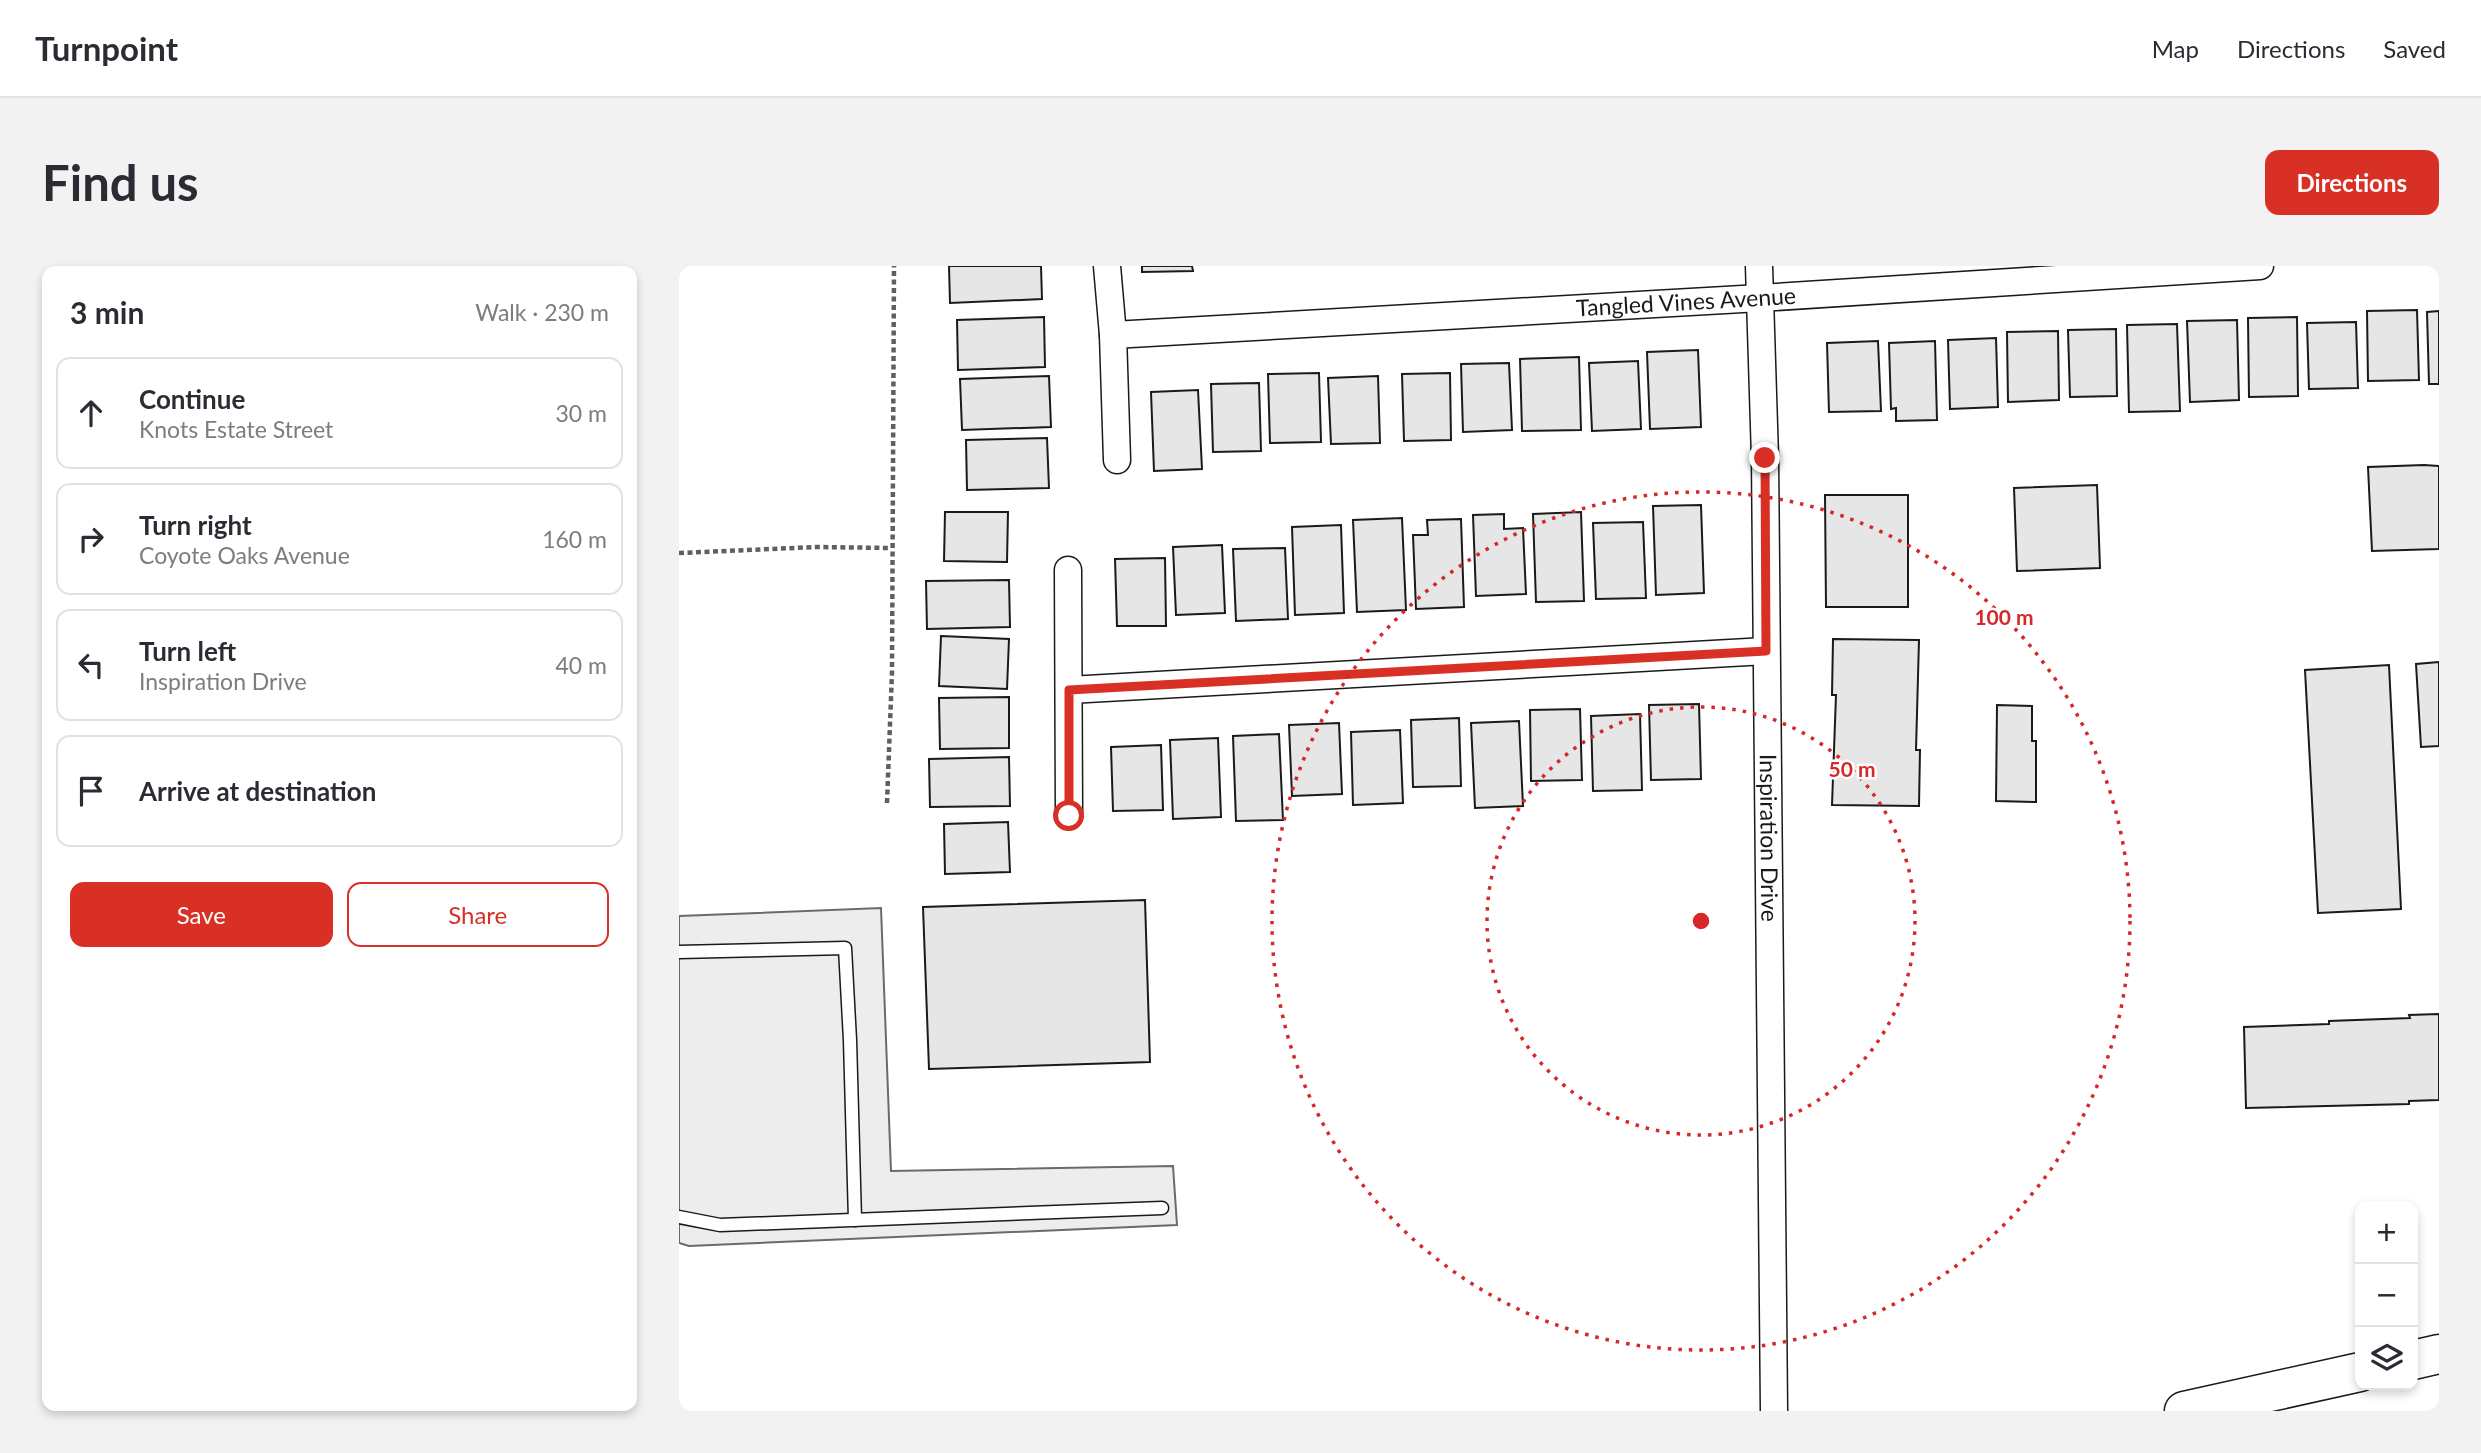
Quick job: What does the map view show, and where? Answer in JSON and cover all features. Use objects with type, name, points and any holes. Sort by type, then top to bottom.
[{"type":"highway","points":[[2418,1359],[2439,1354]]},
{"type":"highway","points":[[2184,1411],[2355,1373]]},
{"type":"street","points":[[1107,266],[1113,335],[1117,460]]},
{"type":"street","name":"Inspiration Drive","points":[[1759,266],[1765,458],[1774,1411]]},
{"type":"street","name":"Tangled Vines Avenue","points":[[1113,335],[2260,266]]},
{"type":"street","points":[[1068,570],[1069,816]]},
{"type":"street","points":[[1069,690],[1766,651]]},
{"type":"lane","points":[[679,952],[845,948],[855,1220]]},
{"type":"lane","points":[[679,1217],[720,1225],[1162,1208]]},
{"type":"path","points":[[887,803],[892,672],[894,266]]},
{"type":"path","points":[[679,554],[816,547],[892,548]]},
{"type":"shaded area","points":[[881,908],[891,1171],[1173,1166],[1177,1225],[689,1246],[679,1243],[679,916]]},
{"type":"building","points":[[949,266],[1041,266],[1042,299],[950,303]]},
{"type":"building","points":[[1142,266],[1192,266],[1193,271],[1142,272]]},
{"type":"building","points":[[2417,310],[2419,380],[2368,381],[2367,311]]},
{"type":"building","points":[[2439,311],[2439,384],[2429,384],[2427,312]]},
{"type":"building","points":[[1044,317],[1045,367],[958,370],[957,320]]},
{"type":"building","points":[[2297,317],[2298,396],[2249,397],[2248,318]]},
{"type":"building","points":[[2237,320],[2239,400],[2190,402],[2187,321]]},
{"type":"building","points":[[2356,322],[2358,388],[2309,389],[2307,323]]},
{"type":"building","points":[[2177,324],[2180,411],[2129,412],[2127,325]]},
{"type":"building","points":[[2116,329],[2117,396],[2070,397],[2068,330]]},
{"type":"building","points":[[2058,331],[2059,400],[2008,402],[2007,332]]},
{"type":"building","points":[[1996,338],[1998,407],[1950,409],[1948,340]]},
{"type":"building","points":[[1878,341],[1881,411],[1829,412],[1827,343]]},
{"type":"building","points":[[1935,341],[1937,420],[1896,421],[1896,408],[1891,409],[1889,343]]},
{"type":"building","points":[[1698,350],[1701,427],[1650,429],[1647,352]]},
{"type":"building","points":[[1579,357],[1581,430],[1522,431],[1520,359]]},
{"type":"building","points":[[1638,361],[1641,429],[1592,431],[1589,363]]},
{"type":"building","points":[[1509,363],[1512,430],[1463,432],[1461,364]]},
{"type":"building","points":[[1319,373],[1321,442],[1270,443],[1268,374]]},
{"type":"building","points":[[1450,373],[1451,440],[1404,441],[1402,374]]},
{"type":"building","points":[[1049,376],[1051,427],[962,430],[960,379]]},
{"type":"building","points":[[1378,376],[1380,443],[1331,444],[1328,378]]},
{"type":"building","points":[[1259,383],[1261,451],[1213,452],[1211,384]]},
{"type":"building","points":[[1198,390],[1202,469],[1154,471],[1151,392]]},
{"type":"building","points":[[1047,438],[1049,488],[967,490],[966,440]]},
{"type":"building","points":[[2439,466],[2439,549],[2372,551],[2368,467]]},
{"type":"building","points":[[2097,485],[2100,568],[2017,571],[2014,488]]},
{"type":"building","points":[[1825,495],[1908,495],[1908,607],[1826,607]]},
{"type":"building","points":[[1701,505],[1704,593],[1656,595],[1653,506]]},
{"type":"building","points":[[945,512],[1008,512],[1007,562],[944,561]]},
{"type":"building","points":[[1581,512],[1584,601],[1536,602],[1533,514]]},
{"type":"building","points":[[1504,514],[1504,529],[1523,528],[1526,594],[1476,596],[1473,515]]},
{"type":"building","points":[[1402,518],[1406,610],[1357,612],[1353,520]]},
{"type":"building","points":[[1461,519],[1464,607],[1416,609],[1413,535],[1428,535],[1427,520]]},
{"type":"building","points":[[1643,522],[1646,598],[1596,599],[1593,523]]},
{"type":"building","points":[[1341,525],[1344,613],[1295,615],[1292,527]]},
{"type":"building","points":[[1222,545],[1225,613],[1176,615],[1173,547]]},
{"type":"building","points":[[1285,548],[1288,619],[1236,621],[1233,549]]},
{"type":"building","points":[[1165,558],[1166,626],[1117,626],[1115,559]]},
{"type":"building","points":[[1009,580],[1010,627],[927,629],[926,581]]},
{"type":"building","points":[[941,636],[1009,639],[1007,689],[939,686]]},
{"type":"building","points":[[1833,639],[1919,640],[1916,750],[1920,750],[1919,806],[1832,805],[1836,695],[1832,695]]},
{"type":"building","points":[[2439,662],[2439,746],[2421,747],[2416,664]]},
{"type":"building","points":[[2389,665],[2401,909],[2318,913],[2305,670]]},
{"type":"building","points":[[1009,697],[1009,748],[940,749],[939,698]]},
{"type":"building","points":[[1699,704],[1701,779],[1651,780],[1649,705]]},
{"type":"building","points":[[1997,705],[2032,706],[2032,741],[2036,741],[2036,802],[1996,801]]},
{"type":"building","points":[[1580,709],[1582,780],[1531,781],[1530,710]]},
{"type":"building","points":[[1640,714],[1642,790],[1593,791],[1591,716]]},
{"type":"building","points":[[1459,718],[1461,786],[1413,787],[1411,720]]},
{"type":"building","points":[[1519,721],[1523,806],[1475,808],[1471,723]]},
{"type":"building","points":[[1339,723],[1342,794],[1292,796],[1289,725]]},
{"type":"building","points":[[1400,730],[1403,803],[1353,805],[1351,732]]},
{"type":"building","points":[[1279,734],[1283,820],[1236,821],[1233,736]]},
{"type":"building","points":[[1218,738],[1221,817],[1173,819],[1170,740]]},
{"type":"building","points":[[1161,745],[1163,810],[1113,811],[1111,747]]},
{"type":"building","points":[[1009,757],[1010,806],[930,807],[929,759]]},
{"type":"building","points":[[1008,822],[1010,872],[945,874],[944,824]]},
{"type":"building","points":[[1145,900],[1150,1062],[929,1069],[923,907]]},
{"type":"building","points":[[2439,1014],[2439,1100],[2409,1101],[2409,1104],[2246,1108],[2244,1027],[2329,1024],[2329,1021],[2410,1018],[2409,1015]]},
{"type":"route","points":[[1069,816],[1069,690],[1766,651],[1765,458]]}]
